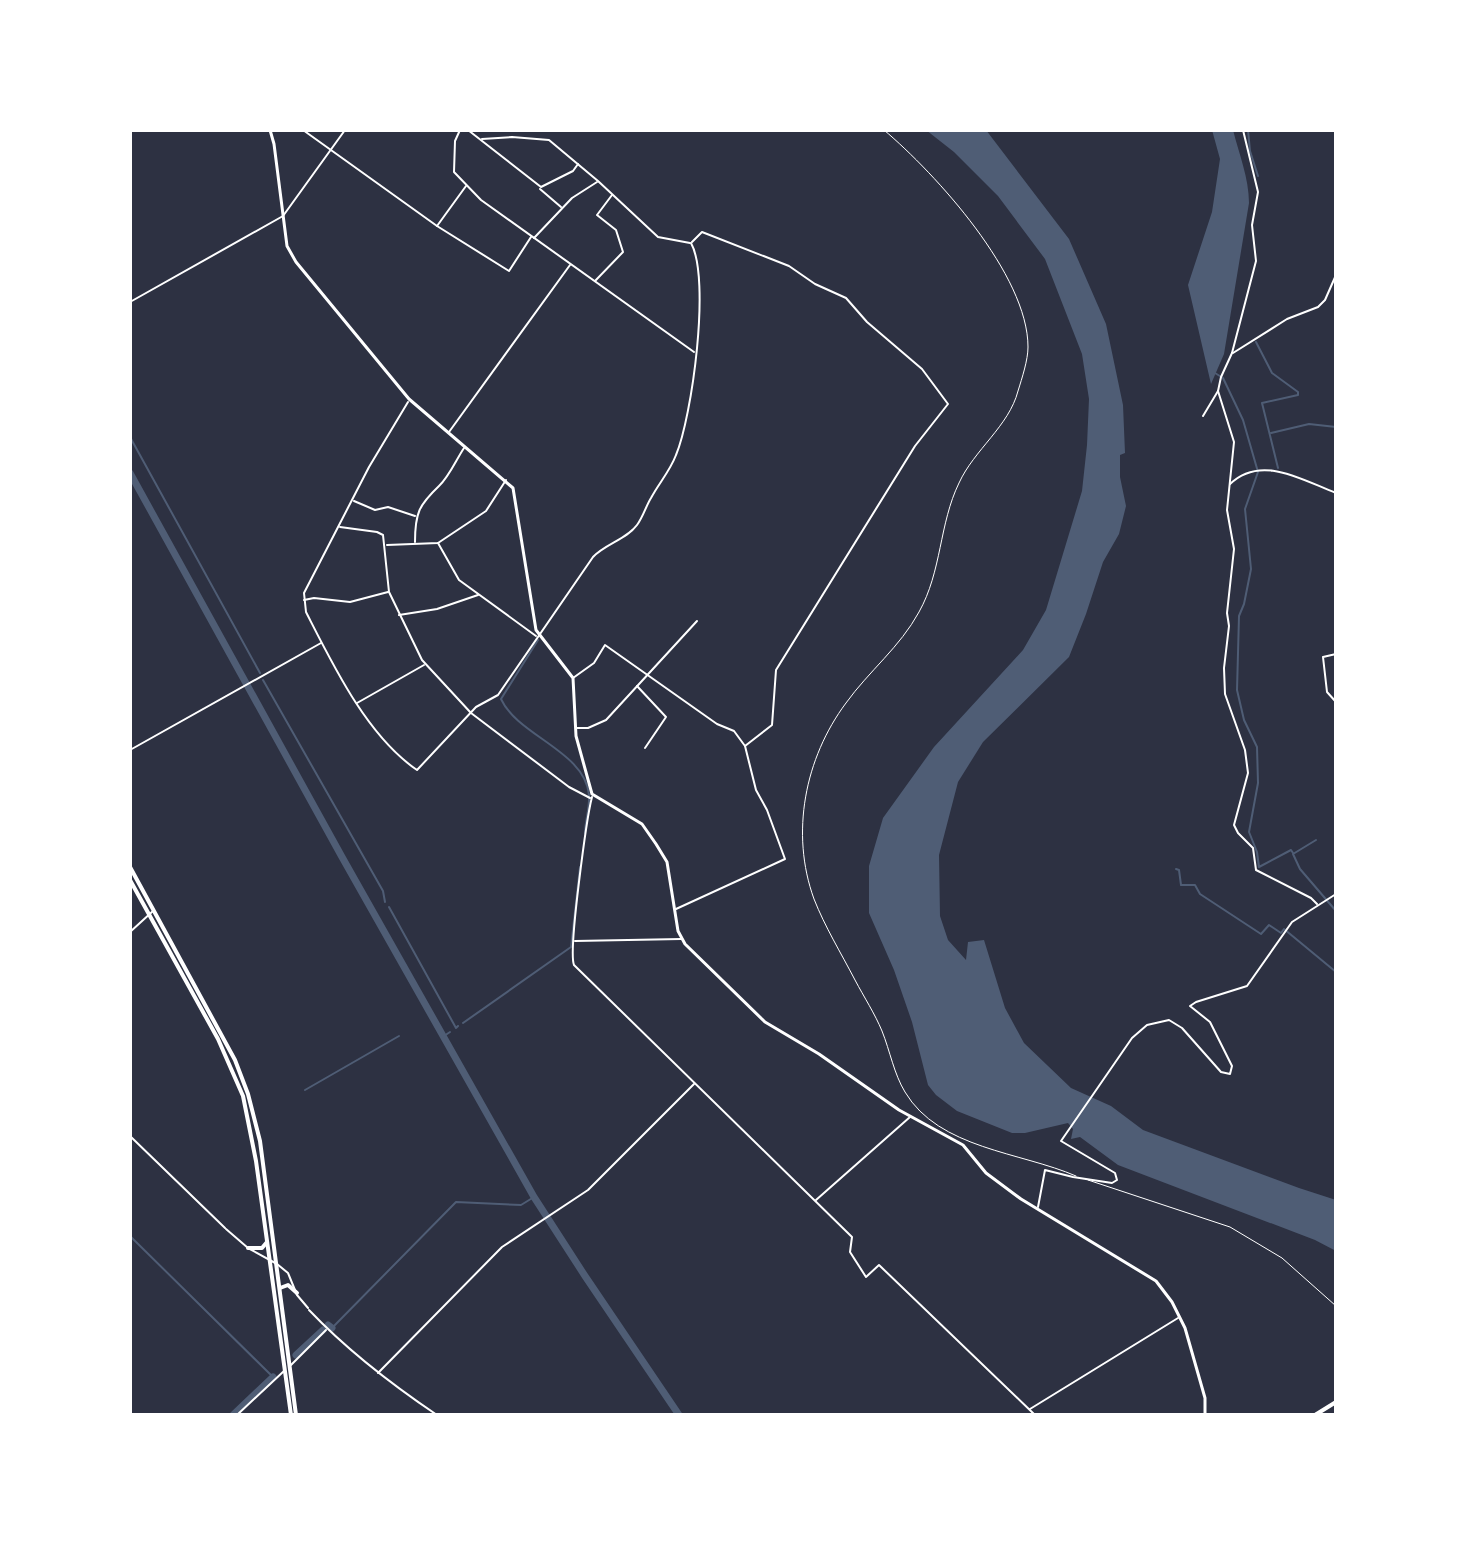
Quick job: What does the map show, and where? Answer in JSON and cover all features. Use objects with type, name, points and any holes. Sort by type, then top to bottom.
[{"type":"highway","points":[[130,867],[218,1039],[243,1096],[256,1161],[294,1415]]},
{"type":"highway","points":[[130,880],[152,912],[235,1060],[248,1094],[260,1141],[294,1415]]},
{"type":"highway","points":[[248,1248],[262,1248],[267,1242]]},
{"type":"highway","points":[[280,1288],[288,1285],[297,1293]]},
{"type":"highway","points":[[1315,1415],[1336,1402]]},
{"type":"main road","points":[[270,130],[287,246],[296,262],[409,399],[513,488],[536,630],[573,678],[576,728],[592,797],[633,817],[648,831],[667,862],[681,939],[765,1022],[911,1116],[963,1145],[992,1179],[1156,1281],[1180,1317],[1198,1369],[1205,1398],[1205,1415]]},
{"type":"street","points":[[303,130],[437,226],[509,271],[533,237],[562,208],[598,181]]},
{"type":"street","points":[[130,302],[283,216],[345,130]]},
{"type":"street","points":[[460,130],[455,141],[454,172],[481,200],[695,353]]},
{"type":"street","points":[[468,130],[541,187]]},
{"type":"street","points":[[1203,416],[1218,391],[1232,353],[1256,261],[1252,225],[1258,192],[1243,130]]},
{"type":"street","points":[[409,399],[304,593],[304,600],[306,612],[356,703],[394,751],[417,770],[476,707],[498,695],[593,557],[603,547],[636,527],[666,475],[684,431],[695,353],[699,289],[696,251],[691,243],[658,237],[549,140],[512,137],[482,139]]},
{"type":"street","points":[[541,187],[573,171],[578,164]]},
{"type":"street","points":[[437,226],[467,185]]},
{"type":"street","points":[[541,187],[539,190],[562,208]]},
{"type":"street","points":[[595,282],[623,252],[616,230],[597,215],[613,194]]},
{"type":"street","points":[[691,243],[702,232],[789,266],[815,284],[846,298],[867,322],[899,346],[922,369],[948,404],[915,446],[776,670],[772,725],[745,746]]},
{"type":"street","points":[[448,433],[571,264]]},
{"type":"street","points":[[1232,353],[1287,319],[1318,307],[1325,300],[1336,275]]},
{"type":"street","points":[[1218,391],[1234,442],[1227,510],[1234,549],[1227,613],[1229,639],[1224,668],[1225,694],[1245,750],[1248,773],[1234,825],[1253,848],[1256,870],[1311,898],[1317,905]]},
{"type":"street","points":[[415,543],[416,517],[426,497],[439,486],[465,446]]},
{"type":"street","points":[[1229,485],[1239,475],[1252,469],[1277,470],[1336,493]]},
{"type":"street","points":[[386,545],[438,543],[486,511],[506,480]]},
{"type":"street","points":[[353,500],[375,510],[388,507],[416,517]]},
{"type":"street","points":[[340,527],[383,535],[389,592],[425,664],[471,713],[569,787],[592,797],[571,954],[574,965],[852,1237],[850,1252],[866,1277],[879,1265],[1035,1415]]},
{"type":"street","points":[[438,543],[459,580],[538,636]]},
{"type":"street","points":[[304,600],[314,598],[350,602],[389,592]]},
{"type":"street","points":[[399,615],[437,609],[479,595]]},
{"type":"street","points":[[576,728],[588,728],[606,720],[697,621]]},
{"type":"street","points":[[130,750],[322,642]]},
{"type":"street","points":[[573,678],[594,663],[605,645],[717,724],[734,731],[745,746],[756,790],[772,821],[785,859],[675,909]]},
{"type":"street","points":[[1336,654],[1323,657],[1327,692],[1336,702]]},
{"type":"street","points":[[356,703],[425,664]]},
{"type":"street","points":[[636,685],[666,717],[645,748]]},
{"type":"street","points":[[1038,1208],[1045,1170],[1112,1183],[1117,1177],[1062,1143],[1068,1129],[1132,1038],[1147,1025],[1163,1019],[1177,1023],[1221,1072],[1230,1074],[1232,1066],[1210,1022],[1190,1006],[1247,986],[1292,922],[1336,894]]},
{"type":"street","points":[[130,932],[152,912]]},
{"type":"street","points":[[574,941],[681,939]]},
{"type":"street","points":[[378,1373],[502,1247],[588,1190],[694,1084]]},
{"type":"street","points":[[815,1200],[911,1116]]},
{"type":"street","points":[[130,1136],[226,1229],[248,1248],[288,1273],[297,1293],[327,1329],[378,1373],[436,1415]]},
{"type":"street","points":[[1029,1409],[1180,1317]]},
{"type":"street","points":[[290,1366],[327,1329]]},
{"type":"street","points":[[237,1415],[285,1371]]},
{"type":"lane","points":[[884,130],[940,183],[988,247],[1016,299],[1028,350],[1014,401],[959,482],[949,507],[936,572],[922,607],[901,641],[846,702],[824,736],[812,765],[804,822],[810,885],[823,921],[881,1028],[898,1078],[915,1106],[934,1123],[976,1143],[1053,1166],[1237,1231],[1282,1258],[1336,1306]]},
{"type":"water","points":[[926,130],[986,130],[1069,239],[1106,324],[1123,405],[1125,453],[1120,455],[1120,477],[1126,506],[1119,534],[1103,562],[1069,657],[983,742],[958,782],[939,855],[940,916],[948,940],[966,960],[968,942],[984,940],[1005,1008],[1024,1043],[1071,1088],[1111,1106],[1143,1130],[1336,1200],[1336,1251],[1315,1240],[1118,1165],[1080,1137],[1071,1139],[1073,1129],[1068,1123],[1012,1133],[957,1111],[928,1085],[912,1022],[869,913],[869,866],[883,818],[934,747],[1023,650],[1046,610],[1082,491],[1089,399],[1082,354],[1045,259],[998,196],[954,152]]},
{"type":"water","points":[[1212,130],[1233,130],[1246,175],[1249,203],[1224,354],[1211,384],[1188,285],[1212,212],[1220,159]]},
{"type":"waterway","points":[[1248,130],[1250,151],[1258,176]]},
{"type":"waterway","points":[[1256,342],[1272,373],[1298,392],[1298,395],[1262,403],[1278,468]]},
{"type":"waterway","points":[[1215,373],[1223,378],[1243,420],[1258,472],[1245,509],[1251,569],[1239,616],[1237,690],[1244,720],[1257,747],[1258,783],[1249,832],[1259,867],[1291,850],[1293,853]]},
{"type":"waterway","points":[[1271,433],[1309,424],[1336,427]]},
{"type":"waterway","points":[[130,437],[260,673]]},
{"type":"waterway","points":[[130,473],[534,1197],[679,1415]]},
{"type":"waterway","points":[[538,640],[501,699],[509,712],[564,755],[585,780],[589,795],[585,833]]},
{"type":"waterway","points":[[263,680],[383,891],[385,902]]},
{"type":"waterway","points":[[1316,840],[1293,854],[1300,869],[1336,911]]},
{"type":"waterway","points":[[463,1023],[571,947],[580,867]]},
{"type":"waterway","points":[[1176,869],[1179,870],[1181,885],[1195,885],[1200,894],[1261,934],[1269,925],[1281,933],[1284,929],[1336,972]]},
{"type":"waterway","points":[[389,907],[456,1028],[458,1026]]},
{"type":"waterway","points":[[444,1036],[450,1032]]},
{"type":"waterway","points":[[305,1090],[399,1036]]},
{"type":"waterway","points":[[332,1328],[456,1202],[521,1205],[534,1197]]},
{"type":"waterway","points":[[130,1236],[273,1377]]},
{"type":"waterway","points":[[328,1325],[332,1328]]},
{"type":"waterway","points":[[296,1355],[323,1330]]},
{"type":"waterway","points":[[233,1415],[273,1377]]}]
